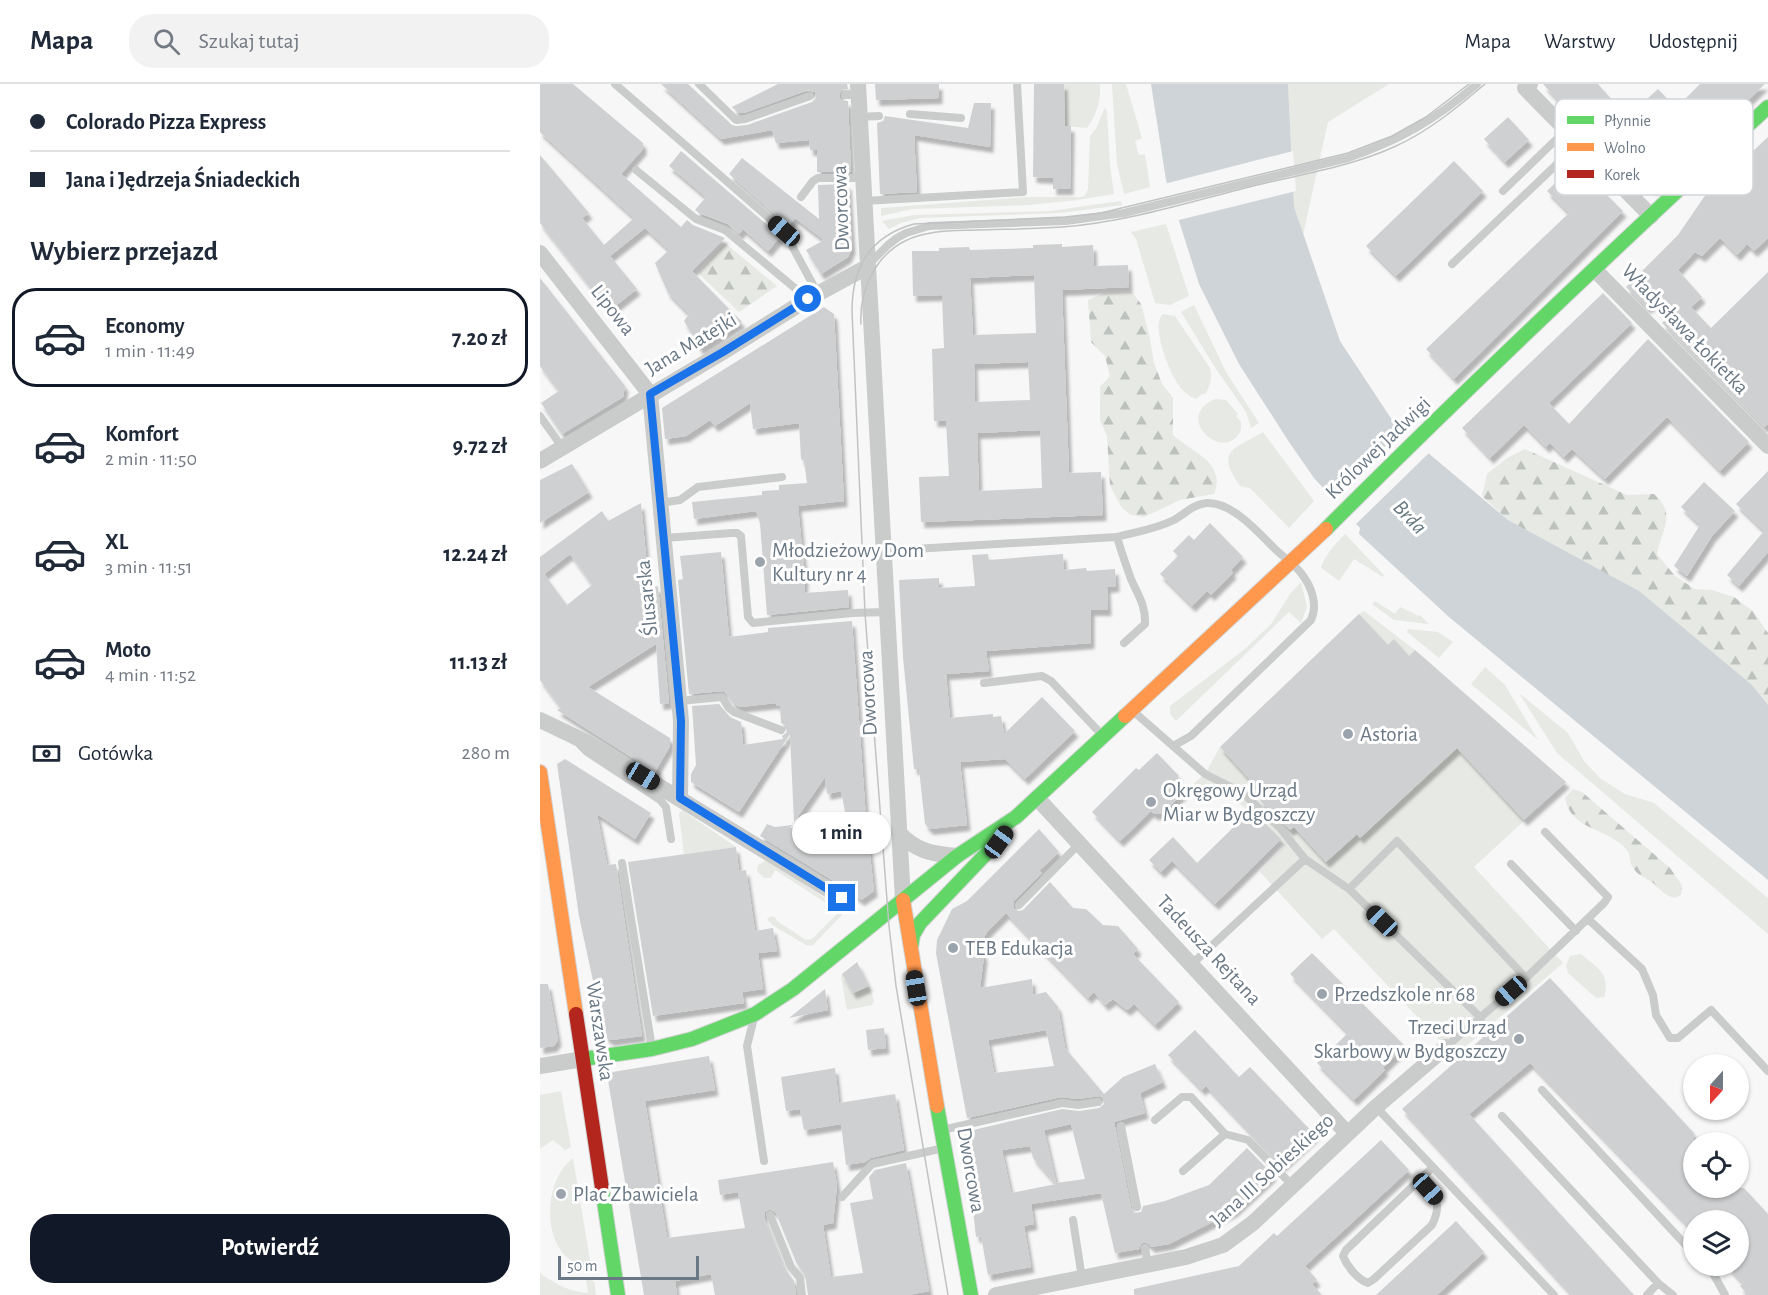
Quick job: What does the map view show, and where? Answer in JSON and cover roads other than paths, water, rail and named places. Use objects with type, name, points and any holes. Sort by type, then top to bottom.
[{"type":"street","points":[[1526,85],[1555,118]]},
{"type":"street","name":"Dworcowa","points":[[854,91],[860,117],[903,900],[971,1295]]},
{"type":"street","name":"Królowej Jadwigi","points":[[1753,121],[1768,107]]},
{"type":"street","points":[[1631,195],[1651,216]]},
{"type":"street","name":"Królowej Jadwigi","points":[[583,1059],[652,1049],[692,1039],[755,1014],[793,989],[957,856],[1016,817],[1321,533],[1418,437],[1674,195]]},
{"type":"street","name":"Lipowa","points":[[542,259],[650,394]]},
{"type":"street","name":"Jana Matejki","points":[[540,461],[813,296],[867,267]]},
{"type":"street","name":"Władysława Łokietka","points":[[1595,270],[1768,446]]},
{"type":"street","name":"Ślusarska","points":[[650,394],[680,701],[680,798]]},
{"type":"street","points":[[540,720],[588,743],[842,898]]},
{"type":"street","name":"Warszawska","points":[[540,772],[544,824],[583,1059],[618,1295]]},
{"type":"street","name":"Tadeusza Rejtana","points":[[1037,798],[1347,1133]]},
{"type":"street","name":"Królowej Jadwigi","points":[[910,950],[913,935],[920,923],[999,842],[1016,817]]},
{"type":"street","points":[[898,832],[910,845],[922,850],[939,855],[957,856]]},
{"type":"street","name":"Jana III Sobieskiego","points":[[996,1295],[1039,1291],[1082,1278],[1186,1257],[1223,1245],[1253,1223],[1347,1133],[1446,1047]]},
{"type":"street","points":[[540,1066],[583,1059]]},
{"type":"lane","points":[[615,84],[784,231],[813,296]]},
{"type":"lane","points":[[699,84],[736,120],[745,119],[810,96]]},
{"type":"lane","points":[[864,201],[1023,192],[1017,84]]},
{"type":"lane","points":[[867,267],[891,243],[906,233],[929,226],[1066,221],[1124,213],[1348,158],[1382,146],[1431,121],[1477,84]]},
{"type":"lane","points":[[910,114],[961,118]]},
{"type":"lane","points":[[860,117],[879,116]]},
{"type":"lane","points":[[1503,191],[1555,141]]},
{"type":"lane","points":[[1452,264],[1555,165]]},
{"type":"lane","points":[[636,170],[696,219],[725,230],[813,296]]},
{"type":"lane","points":[[801,197],[818,178],[863,177]]},
{"type":"lane","points":[[540,416],[562,447]]},
{"type":"lane","points":[[659,503],[680,500],[698,487],[782,477]]},
{"type":"lane","points":[[883,549],[1117,537],[1148,530],[1175,519],[1196,505],[1208,503],[1243,519],[1302,574],[1311,591],[1315,612],[1311,620],[1191,736],[1173,746]]},
{"type":"lane","points":[[664,538],[732,533],[741,536],[748,617],[753,623],[852,613],[886,612]]},
{"type":"lane","points":[[1117,537],[1146,614],[1145,624],[1124,643]]},
{"type":"lane","points":[[984,683],[1042,676],[1051,681],[1103,737]]},
{"type":"lane","points":[[680,701],[722,697],[734,712],[781,730]]},
{"type":"lane","points":[[1132,710],[1205,774],[1243,793],[1280,828],[1305,859],[1349,889],[1481,1018]]},
{"type":"lane","points":[[569,734],[587,752],[660,800],[666,807],[671,838]]},
{"type":"lane","points":[[1446,1047],[1526,978],[1608,897],[1545,832]]},
{"type":"lane","points":[[1349,889],[1397,841],[1526,978]]},
{"type":"lane","points":[[1018,905],[1080,843]]},
{"type":"lane","points":[[1192,964],[1305,859]]},
{"type":"lane","points":[[622,863],[652,1049]]},
{"type":"lane","points":[[1511,864],[1576,931]]},
{"type":"lane","points":[[1588,919],[1642,969],[1653,995],[1656,1015],[1670,1038],[1678,1038],[1711,1010],[1768,1071]]},
{"type":"lane","points":[[755,1014],[747,1046],[764,1161]]},
{"type":"lane","points":[[1542,1090],[1683,1242]]},
{"type":"lane","points":[[1155,1120],[1182,1097],[1191,1098],[1225,1134],[1248,1140],[1292,1185]]},
{"type":"lane","points":[[941,1130],[1062,1103],[1078,1106],[1098,1102]]},
{"type":"lane","points":[[1376,1107],[1554,1295]]},
{"type":"lane","points":[[1502,1116],[1658,1283],[1673,1295]]},
{"type":"lane","points":[[1121,1126],[1137,1207]]},
{"type":"lane","points":[[1183,1171],[1225,1134]]},
{"type":"lane","points":[[842,1197],[872,1164],[945,1148]]},
{"type":"lane","points":[[1420,1180],[1438,1203],[1436,1218],[1432,1225],[1374,1280],[1368,1283],[1361,1280],[1345,1263],[1343,1256],[1346,1250],[1433,1167]]},
{"type":"lane","points":[[770,1215],[791,1267],[800,1278],[802,1295]]},
{"type":"lane","points":[[1073,1220],[1082,1278]]},
{"type":"lane","points":[[1145,1248],[1148,1265]]},
{"type":"lane","points":[[1715,1276],[1725,1295]]},
{"type":"lane","points":[[1647,1295],[1658,1283]]},
{"type":"water","name":"Brda","points":[[1151,84],[1288,84],[1294,207],[1340,341],[1396,426],[1508,520],[1639,591],[1752,685],[1768,705],[1768,880],[1449,617],[1359,534],[1360,528],[1314,478],[1239,364],[1199,284],[1166,180]]},
{"type":"tram line","points":[[948,1295],[896,986],[889,926],[865,613],[852,311],[853,295],[860,267],[875,245],[886,236],[914,224],[1065,217],[1101,213],[1348,153],[1392,136],[1426,117],[1469,84]]},
{"type":"tram line","points":[[861,324],[866,287],[877,265],[894,248],[914,237],[940,232],[1062,227],[1111,221],[1345,164],[1380,153],[1420,133],[1454,110],[1485,84]]},
{"type":"place","name":"Młodzieżowy Dom Kultury nr 4","points":[[760,562]]},
{"type":"place","name":"Astoria","points":[[1348,734]]},
{"type":"place","name":"Okręgowy Urząd Miar w Bydgoszczy","points":[[1151,802]]},
{"type":"place","name":"TEB Edukacja","points":[[953,948]]},
{"type":"place","name":"Przedszkole nr 68","points":[[1322,994]]},
{"type":"place","name":"Trzeci Urząd Skarbowy w Bydgoszczy","points":[[1519,1039]]},
{"type":"place","name":"Plac Zbawiciela","points":[[561,1194]]}]
